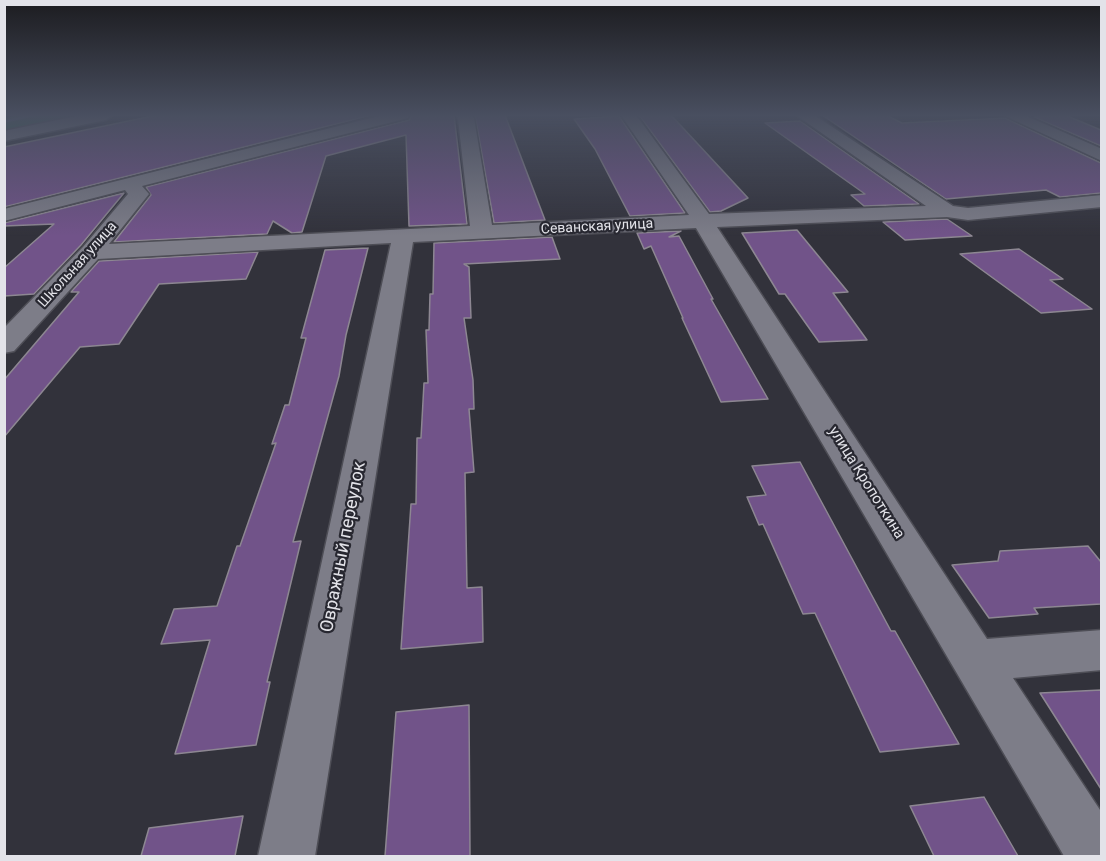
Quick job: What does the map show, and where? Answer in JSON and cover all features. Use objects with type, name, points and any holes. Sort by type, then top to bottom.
[{"type":"street","points":[[4,215],[241,155]]},
{"type":"street","points":[[471,155],[482,233]]},
{"type":"street","name":"улица Кропоткина","points":[[656,155],[703,221],[1096,856]]},
{"type":"street","points":[[863,155],[947,211]]},
{"type":"street","name":"Школьная улица","points":[[4,345],[91,252],[140,194],[129,183]]},
{"type":"street","name":"Севанская улица","points":[[91,252],[403,238],[703,221],[947,211],[968,214],[1101,201]]},
{"type":"street","name":"Овражный переулок","points":[[286,856],[403,238]]},
{"type":"street","points":[[976,660],[1101,650]]},
{"type":"building","points":[[4,155],[211,155],[4,207]]},
{"type":"building","points":[[271,155],[329,155],[326,156],[302,232],[292,233],[273,221],[267,234],[114,242],[151,195],[146,187]]},
{"type":"building","points":[[407,155],[459,155],[467,224],[409,226]]},
{"type":"building","points":[[482,155],[520,155],[545,220],[494,223]]},
{"type":"building","points":[[598,155],[646,155],[685,213],[630,216]]},
{"type":"building","points":[[668,155],[708,155],[748,198],[721,211],[710,212]]},
{"type":"building","points":[[810,155],[849,155],[919,204],[864,206],[851,195],[865,194]]},
{"type":"building","points":[[881,155],[1084,155],[1101,163],[1101,193],[1060,197],[1046,190],[946,199]]},
{"type":"building","points":[[124,193],[81,245],[34,294],[4,296],[4,268],[54,224],[4,226],[4,223]]},
{"type":"building","points":[[947,219],[972,236],[905,240],[883,222]]},
{"type":"building","points":[[797,230],[848,292],[833,293],[867,340],[819,342],[785,294],[779,294],[742,233]]},
{"type":"building","points":[[681,231],[669,237],[679,236],[713,299],[711,299],[768,399],[721,402],[651,246],[644,249],[637,233]]},
{"type":"building","points":[[552,237],[560,259],[464,264],[469,267],[471,318],[464,318],[473,380],[474,409],[469,409],[474,472],[465,473],[467,588],[482,587],[483,642],[401,649],[411,504],[416,504],[417,438],[421,438],[424,383],[428,383],[426,330],[429,330],[430,294],[433,294],[434,243]]},
{"type":"building","points":[[368,248],[346,335],[339,376],[293,542],[301,541],[267,682],[270,682],[256,745],[175,754],[210,640],[161,644],[174,609],[217,606],[276,443],[272,444],[285,405],[289,405],[306,338],[301,338],[325,250]]},
{"type":"building","points":[[1019,249],[1063,279],[1050,280],[1092,309],[1041,313],[960,254]]},
{"type":"building","points":[[258,252],[246,279],[159,284],[119,344],[80,347],[4,437],[4,380],[79,292],[71,292],[99,261]]},
{"type":"building","points":[[800,462],[891,631],[895,631],[959,744],[880,752],[815,613],[803,614],[763,524],[759,525],[747,497],[766,495],[752,466]]},
{"type":"building","points":[[1088,546],[1101,562],[1101,604],[1034,608],[1038,614],[989,618],[952,565],[998,561],[1000,551]]},
{"type":"building","points":[[1101,690],[1101,789],[1040,693]]},
{"type":"building","points":[[469,705],[470,856],[385,856],[396,712]]},
{"type":"building","points":[[984,797],[1018,856],[934,856],[910,806]]},
{"type":"building","points":[[243,816],[235,856],[141,856],[149,828]]}]
